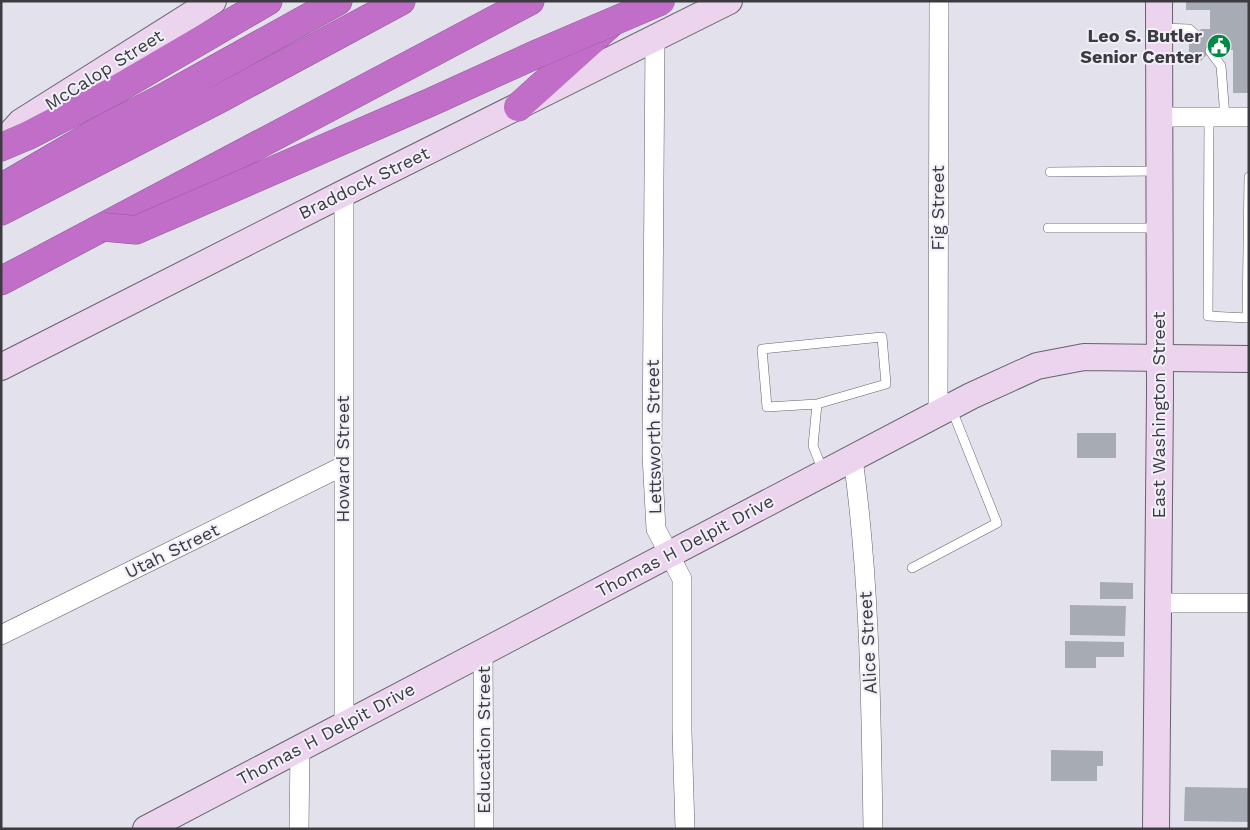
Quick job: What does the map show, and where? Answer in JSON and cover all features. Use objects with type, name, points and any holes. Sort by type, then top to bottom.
[{"type":"highway","points":[[1,146],[27,136],[112,92],[268,1]]},
{"type":"highway","points":[[1,188],[97,132],[163,98],[338,1]]},
{"type":"highway","points":[[1,211],[221,98],[401,1]]},
{"type":"highway","points":[[1,281],[530,1]]},
{"type":"highway","points":[[518,107],[636,1]]},
{"type":"highway","points":[[103,227],[136,230],[661,1]]},
{"type":"street","name":"McCalop Street","points":[[1,146],[21,122],[213,1]]},
{"type":"street","name":"Braddock Street","points":[[1,367],[344,193],[655,40],[729,1]]},
{"type":"street","name":"Fig Street","points":[[939,1],[944,411]]},
{"type":"street","name":"East Washington Street","points":[[1156,829],[1160,358],[1160,1]]},
{"type":"street","name":"Lettsworth Street","points":[[655,40],[652,455],[656,529],[682,579],[682,731],[685,829]]},
{"type":"street","points":[[1161,117],[1249,117]]},
{"type":"street","name":"Howard Street","points":[[344,193],[344,725]]},
{"type":"street","name":"Thomas H Delpit Drive","points":[[146,829],[483,651],[1019,373],[1058,361],[1084,357],[1249,359]]},
{"type":"street","name":"Alice Street","points":[[853,459],[868,627],[871,686],[873,829]]},
{"type":"street","name":"Utah Street","points":[[1,635],[343,466]]},
{"type":"street","points":[[1157,603],[1249,603]]},
{"type":"street","name":"Education Street","points":[[483,651],[484,829]]},
{"type":"street","points":[[300,748],[300,829]]},
{"type":"lane","points":[[1160,28],[1189,29],[1196,35]]},
{"type":"lane","points":[[1210,51],[1221,66],[1208,316],[1247,318],[1249,177]]},
{"type":"lane","points":[[1050,172],[1160,171]]},
{"type":"lane","points":[[1048,228],[1160,228]]},
{"type":"lane","points":[[882,337],[886,384],[816,404],[767,407],[762,349],[882,337]]},
{"type":"lane","points":[[816,404],[813,446],[824,474]]},
{"type":"lane","points":[[912,568],[997,523],[944,411]]},
{"type":"building","name":"Leo S. Butler Senior Center","points":[[1186,1],[1249,1],[1249,93],[1233,93],[1233,50],[1211,50],[1200,62],[1189,62],[1189,42],[1201,29],[1210,29],[1210,10],[1186,10]]},
{"type":"building","points":[[1077,433],[1116,433],[1116,458],[1077,458]]},
{"type":"building","points":[[1100,582],[1133,583],[1133,599],[1100,599]]},
{"type":"building","points":[[1070,605],[1126,606],[1125,636],[1070,635]]},
{"type":"building","points":[[1065,641],[1124,642],[1124,657],[1096,657],[1096,668],[1065,668]]},
{"type":"building","points":[[1051,750],[1103,751],[1103,766],[1097,766],[1097,781],[1051,781]]},
{"type":"building","points":[[1185,787],[1249,788],[1249,822],[1184,821]]},
{"type":"place","name":"Leo S. Butler Senior Center","points":[[1219,46]]}]
